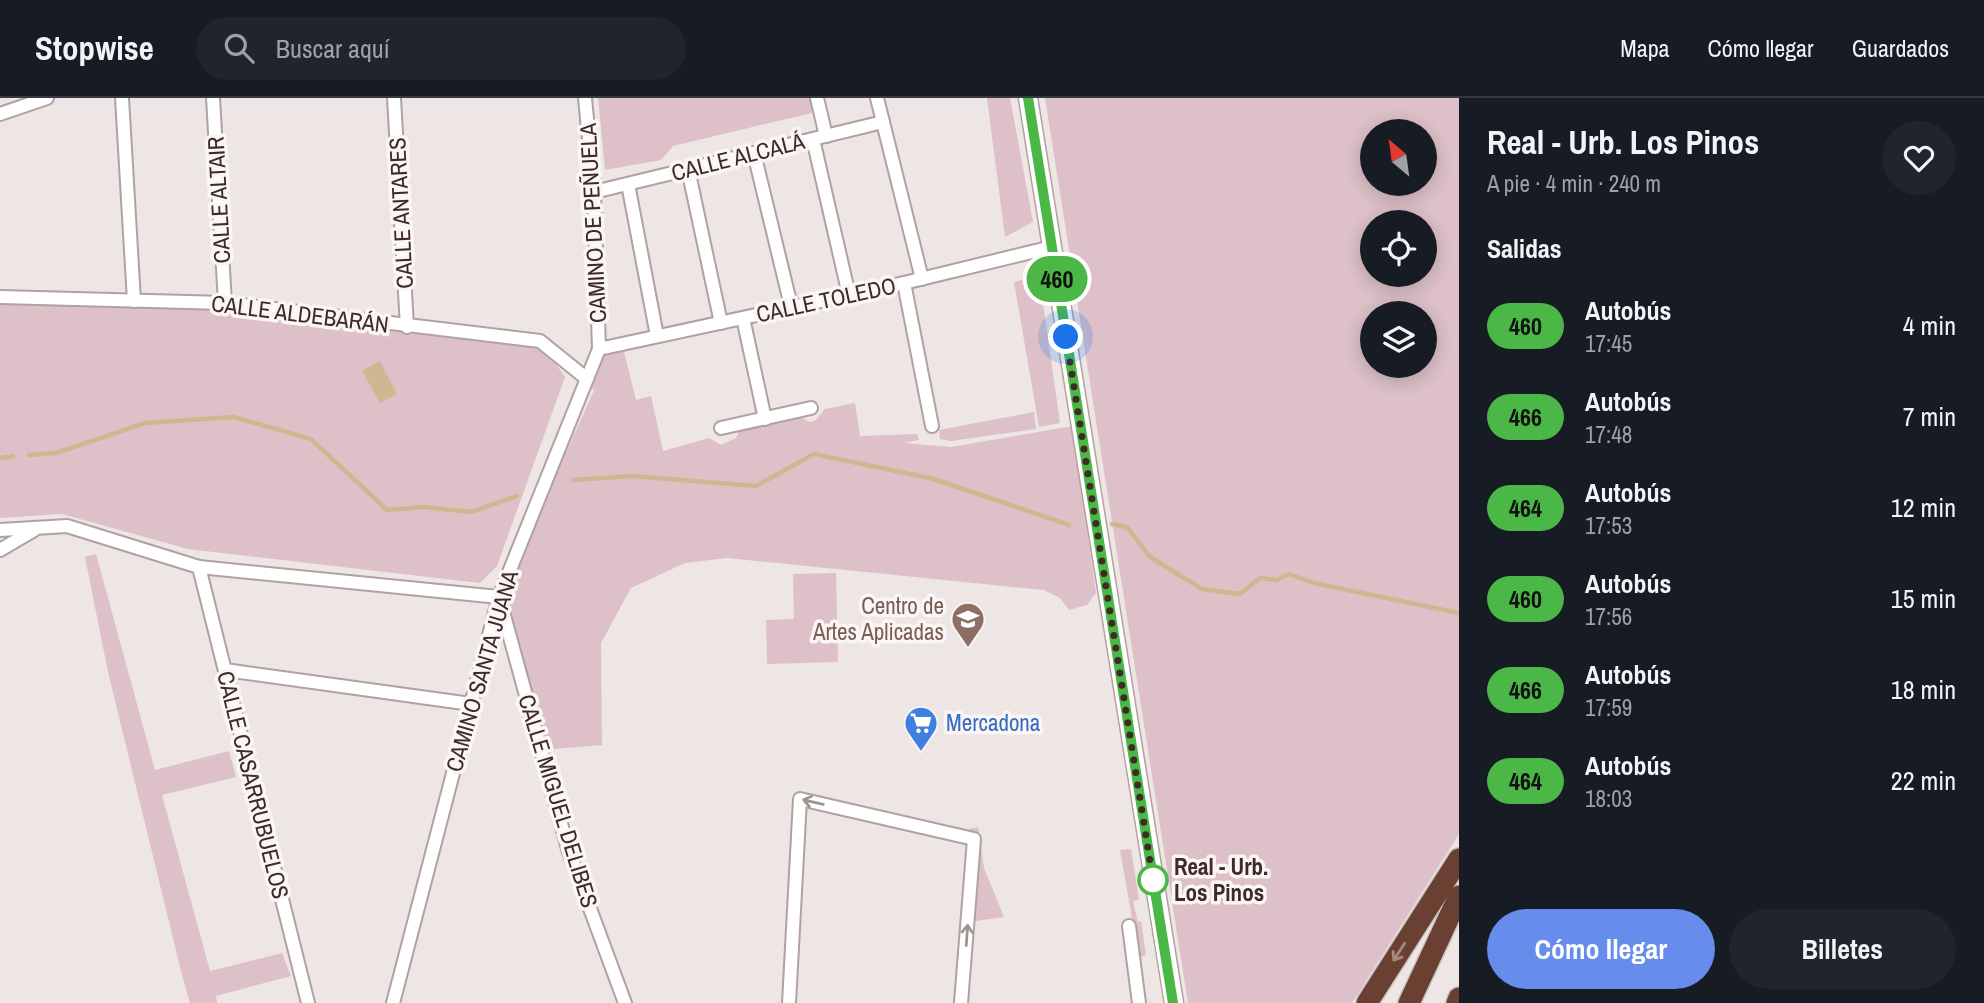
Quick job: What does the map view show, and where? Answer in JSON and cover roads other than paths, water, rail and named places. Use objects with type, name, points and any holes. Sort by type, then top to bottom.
[{"type":"highway","points":[[1367,1003],[1459,859]]},
{"type":"highway","points":[[1409,1003],[1459,896]]},
{"type":"highway","points":[[1457,1003],[1459,998]]},
{"type":"street","points":[[0,114],[47,98]]},
{"type":"street","points":[[122,98],[134,300]]},
{"type":"street","name":"CALLE ALTAIR","points":[[213,98],[225,303]]},
{"type":"street","name":"CALLE ANTARES","points":[[394,98],[407,327]]},
{"type":"street","name":"CAMINO DE PEÑUELA","points":[[585,98],[594,192],[599,349]]},
{"type":"street","points":[[817,98],[820,137],[849,295]]},
{"type":"street","points":[[877,98],[922,279]]},
{"type":"street","points":[[1028,98],[1174,1003]]},
{"type":"street","name":"CALLE ALCALÁ","points":[[594,192],[883,122]]},
{"type":"street","points":[[754,153],[791,306]]},
{"type":"street","points":[[688,169],[721,323]]},
{"type":"street","points":[[628,184],[657,336]]},
{"type":"street","name":"CALLE TOLEDO","points":[[599,349],[922,279],[1052,247]]},
{"type":"street","points":[[904,283],[932,426]]},
{"type":"street","name":"CALLE ALDEBARÁN","points":[[0,297],[225,303],[540,341],[587,379]]},
{"type":"street","points":[[743,317],[765,419]]},
{"type":"street","name":"CAMINO SANTA JUANA","points":[[393,1003],[499,597],[599,349]]},
{"type":"street","points":[[721,428],[811,408]]},
{"type":"street","points":[[0,530],[67,526],[199,567],[499,597]]},
{"type":"street","points":[[0,550],[38,528]]},
{"type":"street","name":"CALLE CASARRUBUELOS","points":[[199,567],[308,1003]]},
{"type":"street","name":"CALLE MIGUEL DELIBES","points":[[499,597],[568,849],[625,1003]]},
{"type":"street","points":[[225,670],[471,704]]},
{"type":"street","points":[[789,1003],[800,799],[974,839],[961,1003]]},
{"type":"street","points":[[1129,926],[1139,1003]]},
{"type":"waterway","points":[[29,455],[56,453],[145,423],[234,417],[311,439],[387,510],[424,507],[471,512],[517,496]]},
{"type":"waterway","points":[[574,480],[632,476],[756,486],[814,454],[934,479],[1069,525]]},
{"type":"waterway","points":[[0,458],[13,456]]},
{"type":"waterway","points":[[1112,524],[1127,527],[1150,557],[1202,589],[1240,594],[1260,578],[1277,580],[1289,574],[1314,583],[1459,613]]},
{"type":"place","name":"Centro de Artes Aplicadas","points":[[968,649]]},
{"type":"place","name":"Mercadona","points":[[921,753]]},
{"type":"place","name":"Real - Urb. Los Pinos","points":[[1153,880]]}]
